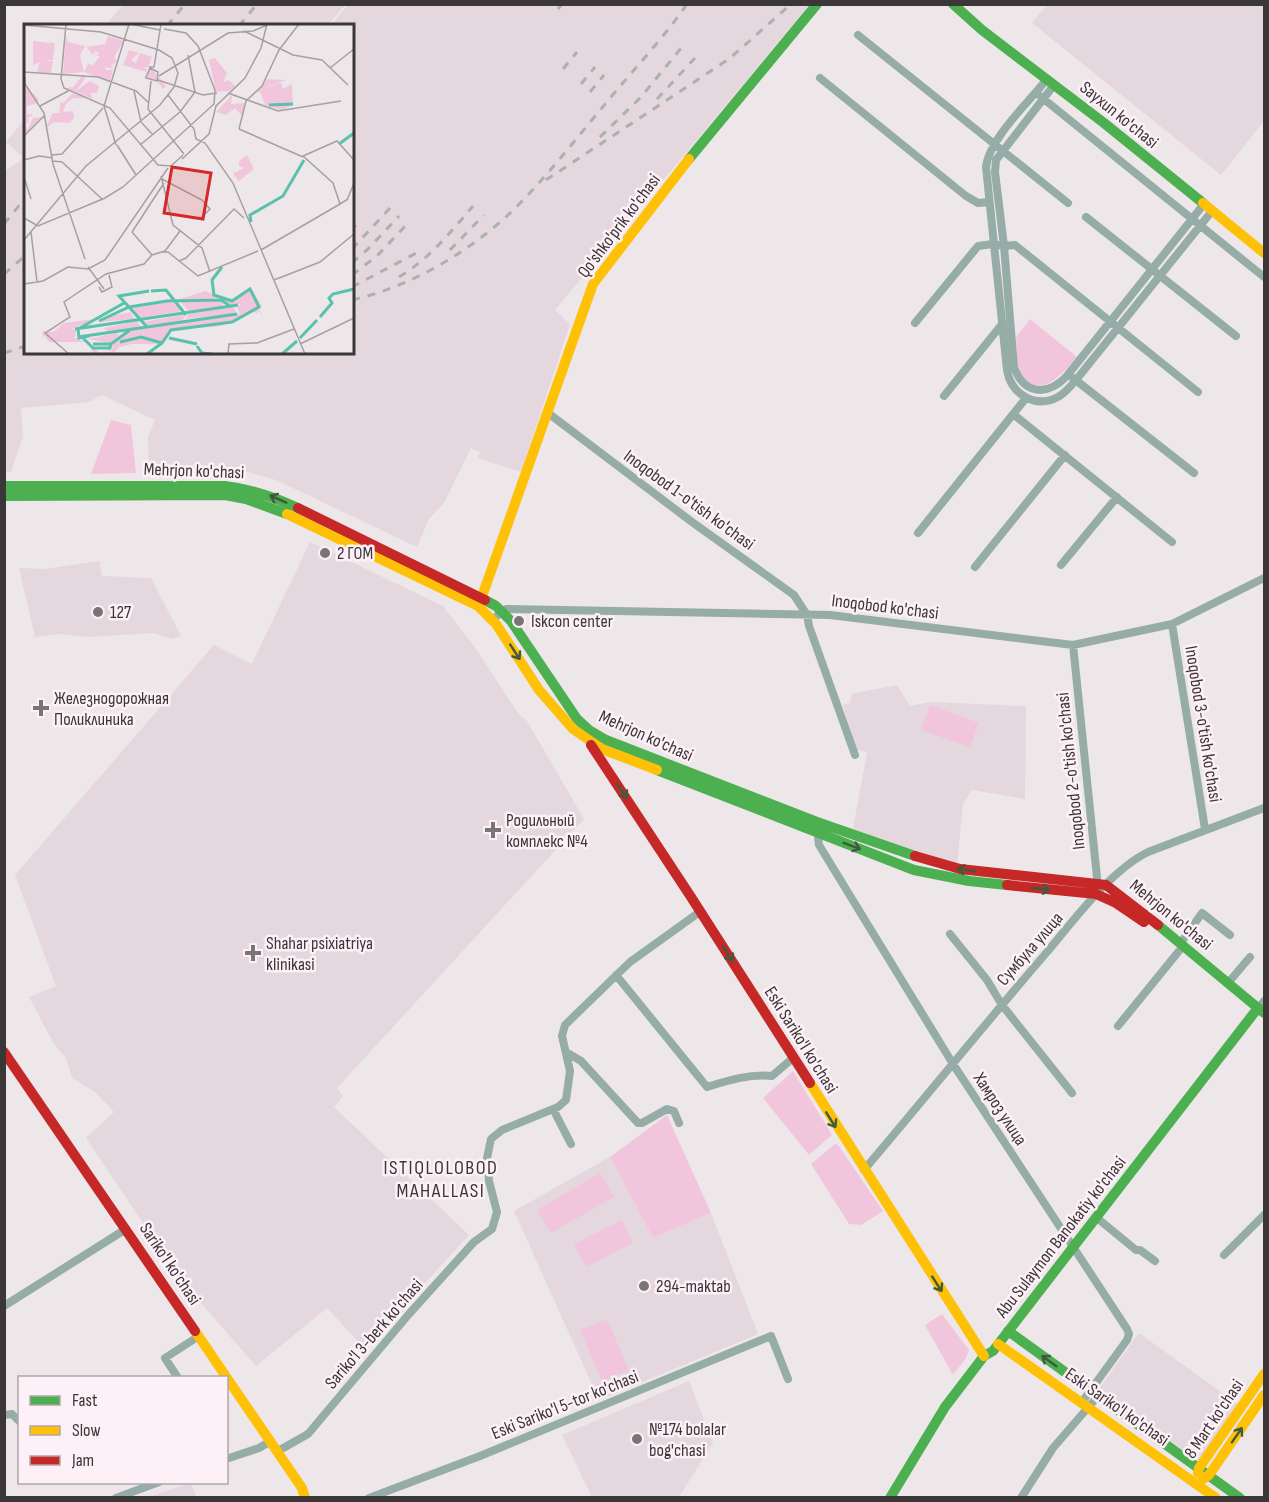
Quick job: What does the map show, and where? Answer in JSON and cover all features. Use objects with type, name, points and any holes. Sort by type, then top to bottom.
[{"type":"main road","name":"Qo'shko'prik ko'chasi","points":[[480,602],[593,284],[703,143],[817,4]]},
{"type":"main road","name":"Sayxun ko'chasi","points":[[953,4],[982,30],[1051,82],[1264,253]]},
{"type":"main road","name":"Mehrjon ko'chasi","points":[[4,486],[225,486],[267,494],[308,518],[502,611],[572,711],[589,730],[619,745],[914,870],[969,881],[1100,888],[1116,903],[1180,947],[1260,1009],[1264,1022]]},
{"type":"main road","name":"Mehrjon ko'chasi","points":[[4,496],[225,495],[254,501],[308,518]]},
{"type":"main road","name":"Mehrjon ko'chasi","points":[[480,602],[556,714],[589,742],[602,749],[817,827]]},
{"type":"main road","name":"Eski Sariko'l ko'chasi","points":[[589,742],[700,910],[984,1356]]},
{"type":"main road","name":"Mehrjon ko'chasi","points":[[1180,947],[1260,1009]]},
{"type":"main road","name":"Abu Sulaymon Banokatiy ko'chasi","points":[[890,1497],[941,1414],[984,1356],[993,1351],[1260,1009]]},
{"type":"main road","name":"Sariko'l ko'chasi","points":[[4,1052],[226,1376]]},
{"type":"main road","name":"Eski Sariko'l ko'chasi","points":[[1008,1331],[1240,1497]]},
{"type":"main road","name":"Eski Sariko'l ko'chasi","points":[[998,1344],[1216,1497]]},
{"type":"main road","name":"8 Mart ko'chasi","points":[[1196,1484],[1199,1468],[1264,1374]]},
{"type":"main road","name":"Sariko'l ko'chasi","points":[[228,1378],[278,1451],[302,1488],[305,1497]]},
{"type":"main road","name":"8 Mart ko'chasi","points":[[1209,1475],[1264,1395]]},
{"type":"main road","points":[[1196,1484],[1209,1475]]},
{"type":"street","points":[[858,35],[1068,203]]},
{"type":"street","points":[[820,78],[966,196],[978,203],[989,202]]},
{"type":"street","points":[[1051,82],[1036,93],[994,143],[987,158],[986,167],[993,244],[1014,367],[1021,381],[1030,388],[1044,390],[1056,386],[1068,375],[1192,219],[1208,208]]},
{"type":"street","points":[[1051,82],[1043,99],[996,160],[995,172],[1004,246],[1008,378],[1016,391],[1026,398],[1041,400],[1056,398],[1076,380],[1201,226],[1208,208]]},
{"type":"street","points":[[1036,93],[1264,277]]},
{"type":"street","points":[[1086,218],[1236,336]]},
{"type":"street","points":[[915,323],[978,246],[1015,245],[1198,392]]},
{"type":"street","points":[[944,396],[1006,323]]},
{"type":"street","points":[[1068,375],[1194,473]]},
{"type":"street","points":[[918,533],[1026,398]]},
{"type":"street","name":"Inoqobod 1-o'tish ko'chasi","points":[[548,413],[794,595],[807,615]]},
{"type":"street","points":[[1013,414],[1172,542]]},
{"type":"street","points":[[975,567],[1065,455]]},
{"type":"street","points":[[1061,565],[1117,497]]},
{"type":"street","name":"Inoqobod ko'chasi","points":[[502,611],[506,609],[830,615],[1073,645],[1172,624],[1264,578]]},
{"type":"street","points":[[493,620],[502,611]]},
{"type":"street","points":[[807,615],[855,755]]},
{"type":"street","name":"Inoqobod 3-o'tish ko'chasi","points":[[1172,624],[1205,829]]},
{"type":"street","name":"Inoqobod 2-o'tish ko'chasi","points":[[1073,645],[1100,888]]},
{"type":"street","name":"Сумбула улица","points":[[864,1170],[1100,888],[1142,855],[1264,808]]},
{"type":"street","name":"Хамроз улица","points":[[817,827],[819,845],[953,1064],[1127,1329],[1129,1334],[1127,1340],[1095,1394]]},
{"type":"street","points":[[571,1144],[553,1109],[562,1105],[567,1095],[570,1071],[562,1036],[565,1025],[616,975],[700,910]]},
{"type":"street","points":[[1118,1026],[1180,947],[1202,914],[1230,935]]},
{"type":"street","points":[[950,934],[987,980],[1002,1005],[1072,1093]]},
{"type":"street","points":[[1228,983],[1250,957]]},
{"type":"street","points":[[616,975],[707,1087],[756,1075],[772,1076],[793,1058]]},
{"type":"street","points":[[567,1052],[581,1061],[638,1123],[642,1124],[667,1109],[674,1111],[679,1122]]},
{"type":"street","name":"Sariko'l 3-berk ko'chasi","points":[[278,1451],[308,1434],[409,1314],[474,1242],[490,1231],[497,1212],[487,1169],[490,1142],[502,1130],[553,1109]]},
{"type":"street","points":[[1224,1255],[1264,1215]]},
{"type":"street","points":[[1097,1218],[1136,1250],[1140,1250],[1155,1261]]},
{"type":"street","points":[[4,1306],[126,1229]]},
{"type":"street","points":[[177,1376],[165,1358],[199,1336]]},
{"type":"street","name":"Eski Sariko'l 5-tor ko'chasi","points":[[369,1497],[497,1449],[771,1336],[788,1379]]},
{"type":"street","points":[[1021,1497],[1053,1448],[1095,1394]]},
{"type":"street","points":[[4,1415],[12,1414],[18,1420]]},
{"type":"street","points":[[228,1458],[259,1448],[271,1441]]},
{"type":"street","points":[[116,1497],[153,1484]]},
{"type":"shaded area","points":[[123,4],[345,5],[329,24],[106,24]]},
{"type":"shaded area","points":[[348,5],[809,5],[555,310],[570,324],[521,472],[478,458],[480,452],[471,448],[444,503],[429,519],[417,547],[276,480],[248,472],[149,474],[148,437],[155,420],[102,395],[89,402],[21,408],[23,437],[11,472],[5,472],[5,171],[24,158],[24,354],[354,354],[354,24],[332,24]]},
{"type":"shaded area","points":[[1047,5],[1264,5],[1264,121],[1221,175],[1032,23]]},
{"type":"shaded area","points":[[24,120],[24,158],[6,142]]},
{"type":"shaded area","points":[[1030,319],[1077,357],[1065,371],[1042,385],[1034,385],[1027,381],[1018,363],[1016,337]]},
{"type":"shaded area","points":[[111,420],[131,425],[136,473],[91,474]]},
{"type":"shaded area","name":"Shahar psixiatriya klinikasi","points":[[310,542],[443,606],[476,649],[519,715],[527,721],[584,819],[337,1088],[343,1096],[334,1107],[469,1235],[365,1349],[327,1308],[256,1366],[182,1281],[86,1138],[114,1112],[95,1092],[72,1078],[66,1058],[54,1044],[29,997],[56,986],[15,875],[214,645],[252,664]]},
{"type":"shaded area","name":"127","points":[[99,561],[102,576],[151,578],[181,636],[172,639],[153,633],[89,637],[60,634],[35,637],[19,568],[45,569]]},
{"type":"shaded area","points":[[897,685],[910,706],[930,702],[1026,706],[1025,799],[972,790],[963,803],[957,866],[853,829],[867,752],[856,750],[843,705],[850,703],[851,694]]},
{"type":"shaded area","points":[[930,705],[979,723],[970,747],[921,730]]},
{"type":"shaded area","points":[[793,1071],[832,1135],[809,1155],[763,1098]]},
{"type":"shaded area","points":[[667,1115],[711,1213],[653,1238],[610,1157]]},
{"type":"shaded area","points":[[835,1144],[838,1145],[883,1211],[861,1225],[849,1224],[811,1164]]},
{"type":"shaded area","name":"294-maktab","points":[[610,1157],[653,1238],[711,1213],[758,1334],[599,1400],[514,1211]]},
{"type":"shaded area","points":[[600,1173],[614,1197],[551,1233],[537,1210]]},
{"type":"shaded area","points":[[622,1220],[633,1243],[586,1267],[574,1244]]},
{"type":"shaded area","points":[[942,1314],[969,1350],[953,1375],[925,1325]]},
{"type":"shaded area","points":[[607,1319],[629,1370],[602,1381],[580,1330]]},
{"type":"shaded area","points":[[1139,1333],[1239,1405],[1199,1461],[1098,1390]]},
{"type":"shaded area","name":"№174 bolalar bog'chasi","points":[[689,1381],[713,1443],[679,1497],[592,1497],[562,1435]]},
{"type":"shaded area","points":[[191,1484],[196,1497],[148,1497]]},
{"type":"railway","points":[[169,24],[185,4]]},
{"type":"railway","points":[[241,24],[257,4]]},
{"type":"railway","points":[[558,9],[562,4]]},
{"type":"railway","points":[[354,299],[394,287],[435,268],[473,244],[507,216],[558,161],[687,4]]},
{"type":"railway","points":[[546,180],[729,59],[791,4]]},
{"type":"railway","points":[[600,137],[641,97],[682,47]]},
{"type":"railway","points":[[563,69],[577,52]]},
{"type":"railway","points":[[657,99],[695,58]]},
{"type":"railway","points":[[581,84],[595,67]]},
{"type":"railway","points":[[590,92],[604,75]]},
{"type":"railway","points":[[4,224],[24,199]]},
{"type":"railway","points":[[399,277],[430,253],[473,206]]},
{"type":"railway","points":[[354,247],[390,208]]},
{"type":"railway","points":[[450,250],[484,215]]},
{"type":"railway","points":[[354,261],[399,216]]},
{"type":"railway","points":[[354,273],[377,256],[408,223]]},
{"type":"railway","points":[[354,286],[422,250]]},
{"type":"railway","points":[[4,274],[24,257]]},
{"type":"railway","points":[[4,353],[24,347]]},
{"type":"traffic: fast","points":[[689,159],[817,4]]},
{"type":"traffic: fast","points":[[953,4],[982,30],[1104,123],[1203,203]]},
{"type":"traffic: fast","points":[[4,486],[225,486],[262,494],[298,508]]},
{"type":"traffic: fast","points":[[4,496],[225,495],[246,499],[287,514]]},
{"type":"traffic: fast","points":[[485,600],[496,606],[511,621],[577,719],[589,730],[606,740],[817,822],[915,856]]},
{"type":"traffic: fast","points":[[657,770],[914,870],[969,881],[1007,885]]},
{"type":"traffic: fast","points":[[1158,925],[1264,1013]]},
{"type":"traffic: fast","points":[[890,1498],[945,1407],[984,1356],[993,1351],[1254,1013]]},
{"type":"traffic: fast","points":[[1008,1331],[1240,1498]]},
{"type":"traffic: slow","points":[[480,602],[593,284],[689,159]]},
{"type":"traffic: slow","points":[[1203,203],[1264,253]]},
{"type":"traffic: slow","points":[[287,514],[478,606],[496,624],[539,690],[573,729],[602,749],[657,770]]},
{"type":"traffic: slow","points":[[810,1083],[984,1356]]},
{"type":"traffic: slow","points":[[195,1331],[226,1376]]},
{"type":"traffic: slow","points":[[998,1344],[1216,1498]]},
{"type":"traffic: slow","points":[[1198,1473],[1199,1468],[1264,1374]]},
{"type":"traffic: slow","points":[[228,1379],[302,1488],[305,1498]]},
{"type":"traffic: slow","points":[[1203,1479],[1209,1475],[1264,1395]]},
{"type":"traffic: jam","points":[[298,508],[485,600]]},
{"type":"traffic: jam","points":[[591,745],[810,1083]]},
{"type":"traffic: jam","points":[[915,856],[960,869],[1106,885],[1158,925]]},
{"type":"traffic: jam","points":[[1007,885],[1096,894],[1116,903],[1144,922]]},
{"type":"traffic: jam","points":[[4,1052],[195,1331]]},
{"type":"place","name":"2 ГОМ","points":[[325,553]]},
{"type":"place","name":"127","points":[[98,612]]},
{"type":"place","name":"Iskcon center","points":[[519,621]]},
{"type":"place","name":"Железнодорожная Поликлиника","points":[[41,708]]},
{"type":"place","name":"Родильный комплекс №4","points":[[493,830]]},
{"type":"place","name":"Shahar psixiatriya klinikasi","points":[[253,953]]},
{"type":"place","name":"294-maktab","points":[[644,1286]]},
{"type":"place","name":"№174 bolalar bog'chasi","points":[[637,1439]]},
{"type":"district","name":"ISTIQLOLOBOD MAHALLASI","points":[[441,1180]]}]
